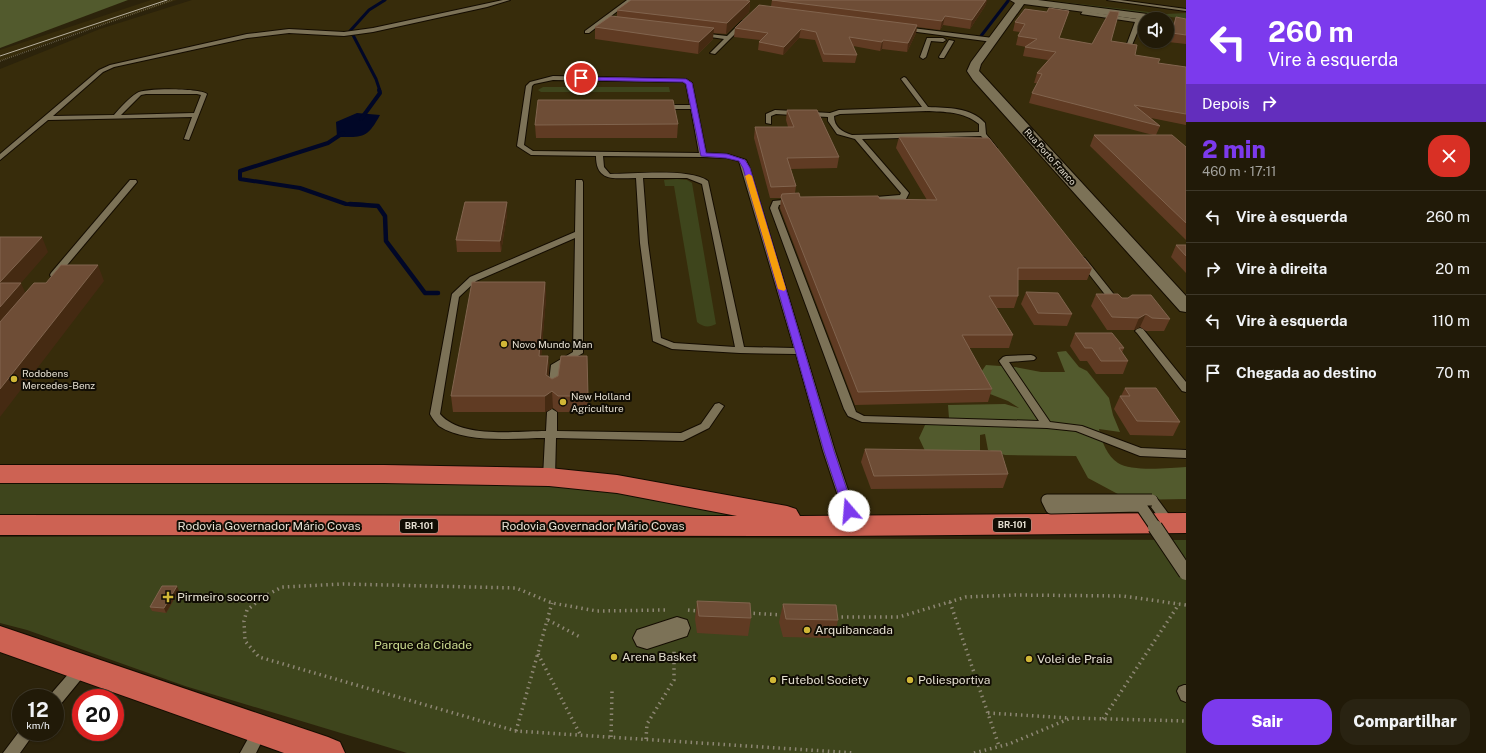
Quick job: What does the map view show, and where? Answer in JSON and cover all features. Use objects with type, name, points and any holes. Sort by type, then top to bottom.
[{"type":"highway","points":[[0,474],[384,474],[549,477],[617,484],[846,526]]},
{"type":"highway","name":"Rodovia Governador Mário Covas","points":[[0,525],[846,526],[1170,517]]},
{"type":"highway","points":[[4,642],[82,668],[254,742],[328,753]]},
{"type":"street","points":[[1018,0],[1036,1],[1138,19]]},
{"type":"street","name":"Rua Porto Franco","points":[[1018,0],[991,43],[975,64],[973,71],[1186,307]]},
{"type":"street","points":[[647,638],[678,619]]},
{"type":"lane","points":[[0,158],[101,71],[112,66],[247,36],[289,31],[344,34],[373,30],[487,6],[508,0]]},
{"type":"lane","points":[[587,32],[630,0]]},
{"type":"lane","points":[[1109,0],[1186,10]]},
{"type":"lane","points":[[1083,13],[1138,19]]},
{"type":"lane","points":[[713,54],[747,19]]},
{"type":"lane","points":[[600,22],[608,23]]},
{"type":"lane","points":[[1128,49],[1138,24]]},
{"type":"lane","points":[[900,28],[991,43]]},
{"type":"lane","points":[[690,34],[728,38]]},
{"type":"lane","points":[[923,58],[929,39],[991,43]]},
{"type":"lane","points":[[942,57],[951,41]]},
{"type":"lane","points":[[703,155],[692,107],[689,83],[677,79],[553,78],[532,83],[529,86],[520,146],[523,149],[541,154],[703,155],[736,157],[742,160],[746,168],[829,451],[846,526]]},
{"type":"lane","points":[[904,79],[926,109]]},
{"type":"lane","points":[[117,115],[139,94],[146,92],[198,92],[204,94],[187,139]]},
{"type":"lane","points":[[653,107],[692,107]]},
{"type":"lane","points":[[526,108],[534,108]]},
{"type":"lane","points":[[769,123],[768,115],[776,112],[831,115],[839,112],[855,110],[960,110],[968,113],[982,123],[983,134],[998,153]]},
{"type":"lane","points":[[47,118],[117,115],[197,115]]},
{"type":"lane","points":[[831,115],[831,121],[840,133],[846,136],[983,134]]},
{"type":"lane","points":[[855,200],[903,197],[905,193],[857,137]]},
{"type":"lane","points":[[599,154],[599,167],[605,174],[688,176],[701,180],[705,184],[740,350]]},
{"type":"lane","points":[[639,176],[644,243],[656,339],[672,346],[740,350],[800,351]]},
{"type":"lane","points":[[48,282],[133,182]]},
{"type":"lane","points":[[553,391],[556,365],[578,353],[579,182]]},
{"type":"lane","points":[[799,201],[776,203],[774,208],[852,414],[862,419],[1047,425],[1078,428],[1140,452],[1186,454]]},
{"type":"lane","points":[[578,234],[473,279],[455,296],[435,414],[440,422],[446,426],[466,432],[683,436],[705,426],[720,406]]},
{"type":"lane","points":[[1076,251],[1120,307]]},
{"type":"lane","points":[[1140,330],[1186,389]]},
{"type":"lane","points":[[1031,358],[1006,359],[1004,361],[1047,425]]},
{"type":"lane","points":[[549,477],[552,412]]},
{"type":"lane","points":[[1170,517],[1152,500],[1047,500],[1051,508],[1140,506],[1186,573]]},
{"type":"lane","points":[[64,689],[82,668]]},
{"type":"lane","points":[[1186,691],[1184,691],[1186,696]]},
{"type":"lane","points":[[11,753],[21,741]]},
{"type":"path","points":[[0,61],[140,10],[172,0]]},
{"type":"path","points":[[701,611],[678,619],[597,611],[552,603],[516,588],[344,584],[282,587],[263,597],[247,610],[244,621],[245,641],[259,657],[516,731],[855,753]]},
{"type":"path","points":[[832,617],[899,617],[966,597],[1088,595],[1123,596],[1186,605]]},
{"type":"path","points":[[950,602],[999,746]]},
{"type":"path","points":[[516,731],[552,603]]},
{"type":"path","points":[[1104,719],[1179,604]]},
{"type":"path","points":[[739,613],[786,615]]},
{"type":"path","points":[[646,739],[647,724],[674,680],[674,643],[678,619]]},
{"type":"path","points":[[548,620],[580,637]]},
{"type":"path","points":[[538,654],[581,736]]},
{"type":"path","points":[[610,737],[612,690]]},
{"type":"path","points":[[988,713],[1071,718],[1186,721]]},
{"type":"path","points":[[974,753],[999,746],[1071,718]]},
{"type":"shaded area","points":[[151,0],[177,0],[56,40],[0,61],[0,50]]},
{"type":"shaded area","points":[[192,0],[1186,0],[1186,520],[882,526],[0,475],[0,69],[100,29]]},
{"type":"green space","points":[[0,0],[128,0],[0,48]]},
{"type":"green space","points":[[1045,0],[1149,12],[1138,13]]},
{"type":"green space","points":[[1186,13],[1186,19],[1174,17],[1174,14]]},
{"type":"green space","points":[[543,87],[669,87],[670,92],[541,92],[538,90]]},
{"type":"green space","points":[[664,180],[687,180],[692,183],[716,324],[711,326],[704,326],[697,322],[674,186],[665,186]]},
{"type":"green space","points":[[1066,351],[1079,367],[1087,371],[1109,398],[1113,415],[1120,432],[1099,429],[1103,444],[1111,457],[1118,463],[1132,468],[1151,469],[1186,467],[1186,499],[1129,500],[1088,478],[1076,456],[1005,455],[988,450],[985,434],[980,435],[980,457],[926,453],[919,438],[925,425],[949,418],[948,405],[1005,404],[1019,408],[1008,401],[990,394],[979,375],[986,365],[1015,367],[1041,372],[1065,372],[1057,352]]},
{"type":"green space","points":[[0,474],[549,477],[838,526],[0,518]]},
{"type":"green space","name":"Parque da Cidade","points":[[177,536],[1186,540],[1186,753],[407,753],[185,686],[27,630],[0,623],[0,537]]},
{"type":"water","points":[[357,113],[380,115],[368,133],[353,137],[337,137],[336,122]]},
{"type":"building","points":[[631,0],[750,1],[727,23],[617,10]]},
{"type":"building","points":[[772,0],[986,0],[972,20],[945,16],[942,21]]},
{"type":"building","points":[[759,5],[917,25],[908,43],[883,40],[882,42],[849,37],[857,55],[824,54],[816,32],[801,29],[784,47],[759,42],[768,33],[735,28]]},
{"type":"building","points":[[1049,8],[1069,11],[1059,38],[1092,44],[1110,11],[1119,12],[1111,41],[1137,45],[1135,55],[1160,59],[1158,63],[1186,67],[1186,114],[1134,105],[1160,126],[1032,93],[1042,74],[1037,73],[1056,52],[1025,47],[1037,39],[1018,36],[1025,24],[1015,22],[1025,9],[1047,12]]},
{"type":"building","points":[[611,16],[714,28],[699,42],[595,27]]},
{"type":"building","points":[[1176,17],[1186,19],[1186,35],[1174,33]]},
{"type":"building","points":[[538,100],[673,100],[678,124],[535,125]]},
{"type":"building","points":[[787,110],[817,110],[839,157],[787,158],[796,186],[771,187],[755,127],[794,127]]},
{"type":"building","points":[[1094,135],[1172,135],[1186,147],[1186,223]]},
{"type":"building","points":[[899,137],[989,138],[1092,268],[1018,268],[1018,296],[989,296],[1013,335],[962,335],[992,389],[858,392],[781,197],[782,194],[799,193],[800,197],[878,196],[880,199],[937,200]]},
{"type":"building","points":[[465,202],[507,202],[500,241],[456,240]]},
{"type":"building","points":[[0,237],[42,237],[0,282]]},
{"type":"building","points":[[1176,245],[1186,245],[1186,256]]},
{"type":"building","points":[[61,265],[98,265],[0,389],[0,322],[34,283],[46,283]]},
{"type":"building","name":"Novo Mundo Man","points":[[472,282],[545,282],[539,356],[548,356],[546,375],[552,379],[558,376],[561,356],[587,356],[588,396],[558,396],[552,391],[545,396],[451,396]]},
{"type":"building","points":[[0,283],[21,283],[0,307]]},
{"type":"building","points":[[1026,292],[1058,293],[1072,314],[1038,313]]},
{"type":"building","points":[[1096,294],[1118,294],[1122,298],[1128,298],[1132,295],[1151,295],[1170,319],[1152,318],[1146,314],[1139,318],[1112,317]]},
{"type":"building","points":[[1075,333],[1112,333],[1124,348],[1119,348],[1128,361],[1101,361],[1092,348],[1085,348]]},
{"type":"building","points":[[1125,388],[1156,388],[1180,422],[1137,421],[1120,396],[1130,396]]},
{"type":"building","points":[[865,449],[1001,451],[1008,474],[874,476]]},
{"type":"building","points":[[162,586],[177,586],[164,608],[150,607]]},
{"type":"building","points":[[697,601],[750,603],[751,618],[699,616]]},
{"type":"building","points":[[783,604],[836,605],[838,620],[786,619]]},
{"type":"waterway","points":[[350,31],[369,10],[385,0]]},
{"type":"waterway","points":[[981,36],[1008,1]]},
{"type":"waterway","points":[[353,35],[376,79],[380,91]]},
{"type":"waterway","points":[[361,119],[380,93],[379,90]]},
{"type":"waterway","points":[[343,133],[328,143],[240,171],[240,179],[300,188],[346,204],[359,205]]},
{"type":"waterway","points":[[350,204],[359,205]]},
{"type":"waterway","points":[[359,205],[366,205]]},
{"type":"waterway","points":[[359,205],[378,206],[385,216],[386,241],[425,293],[438,293]]},
{"type":"tram line","points":[[0,56],[167,0]]},
{"type":"slow traffic","points":[[749,176],[782,289]]},
{"type":"place","name":"Novo Mundo Man","points":[[504,344]]},
{"type":"place","name":"Rodobens Mercedes-Benz","points":[[14,379]]},
{"type":"place","name":"New Holland Agriculture","points":[[563,402]]},
{"type":"place","name":"Pirmeiro socorro","points":[[168,597]]},
{"type":"place","name":"Arquibancada","points":[[807,630]]},
{"type":"place","name":"Arena Basket","points":[[614,657]]},
{"type":"place","name":"Volei de Praia","points":[[1029,659]]},
{"type":"place","name":"Futebol Society","points":[[773,680]]},
{"type":"place","name":"Poliesportiva","points":[[910,680]]},
{"type":"route","points":[[581,78],[684,80],[689,83],[692,107],[703,155],[736,157],[742,160],[746,168],[829,451],[849,511]]}]
